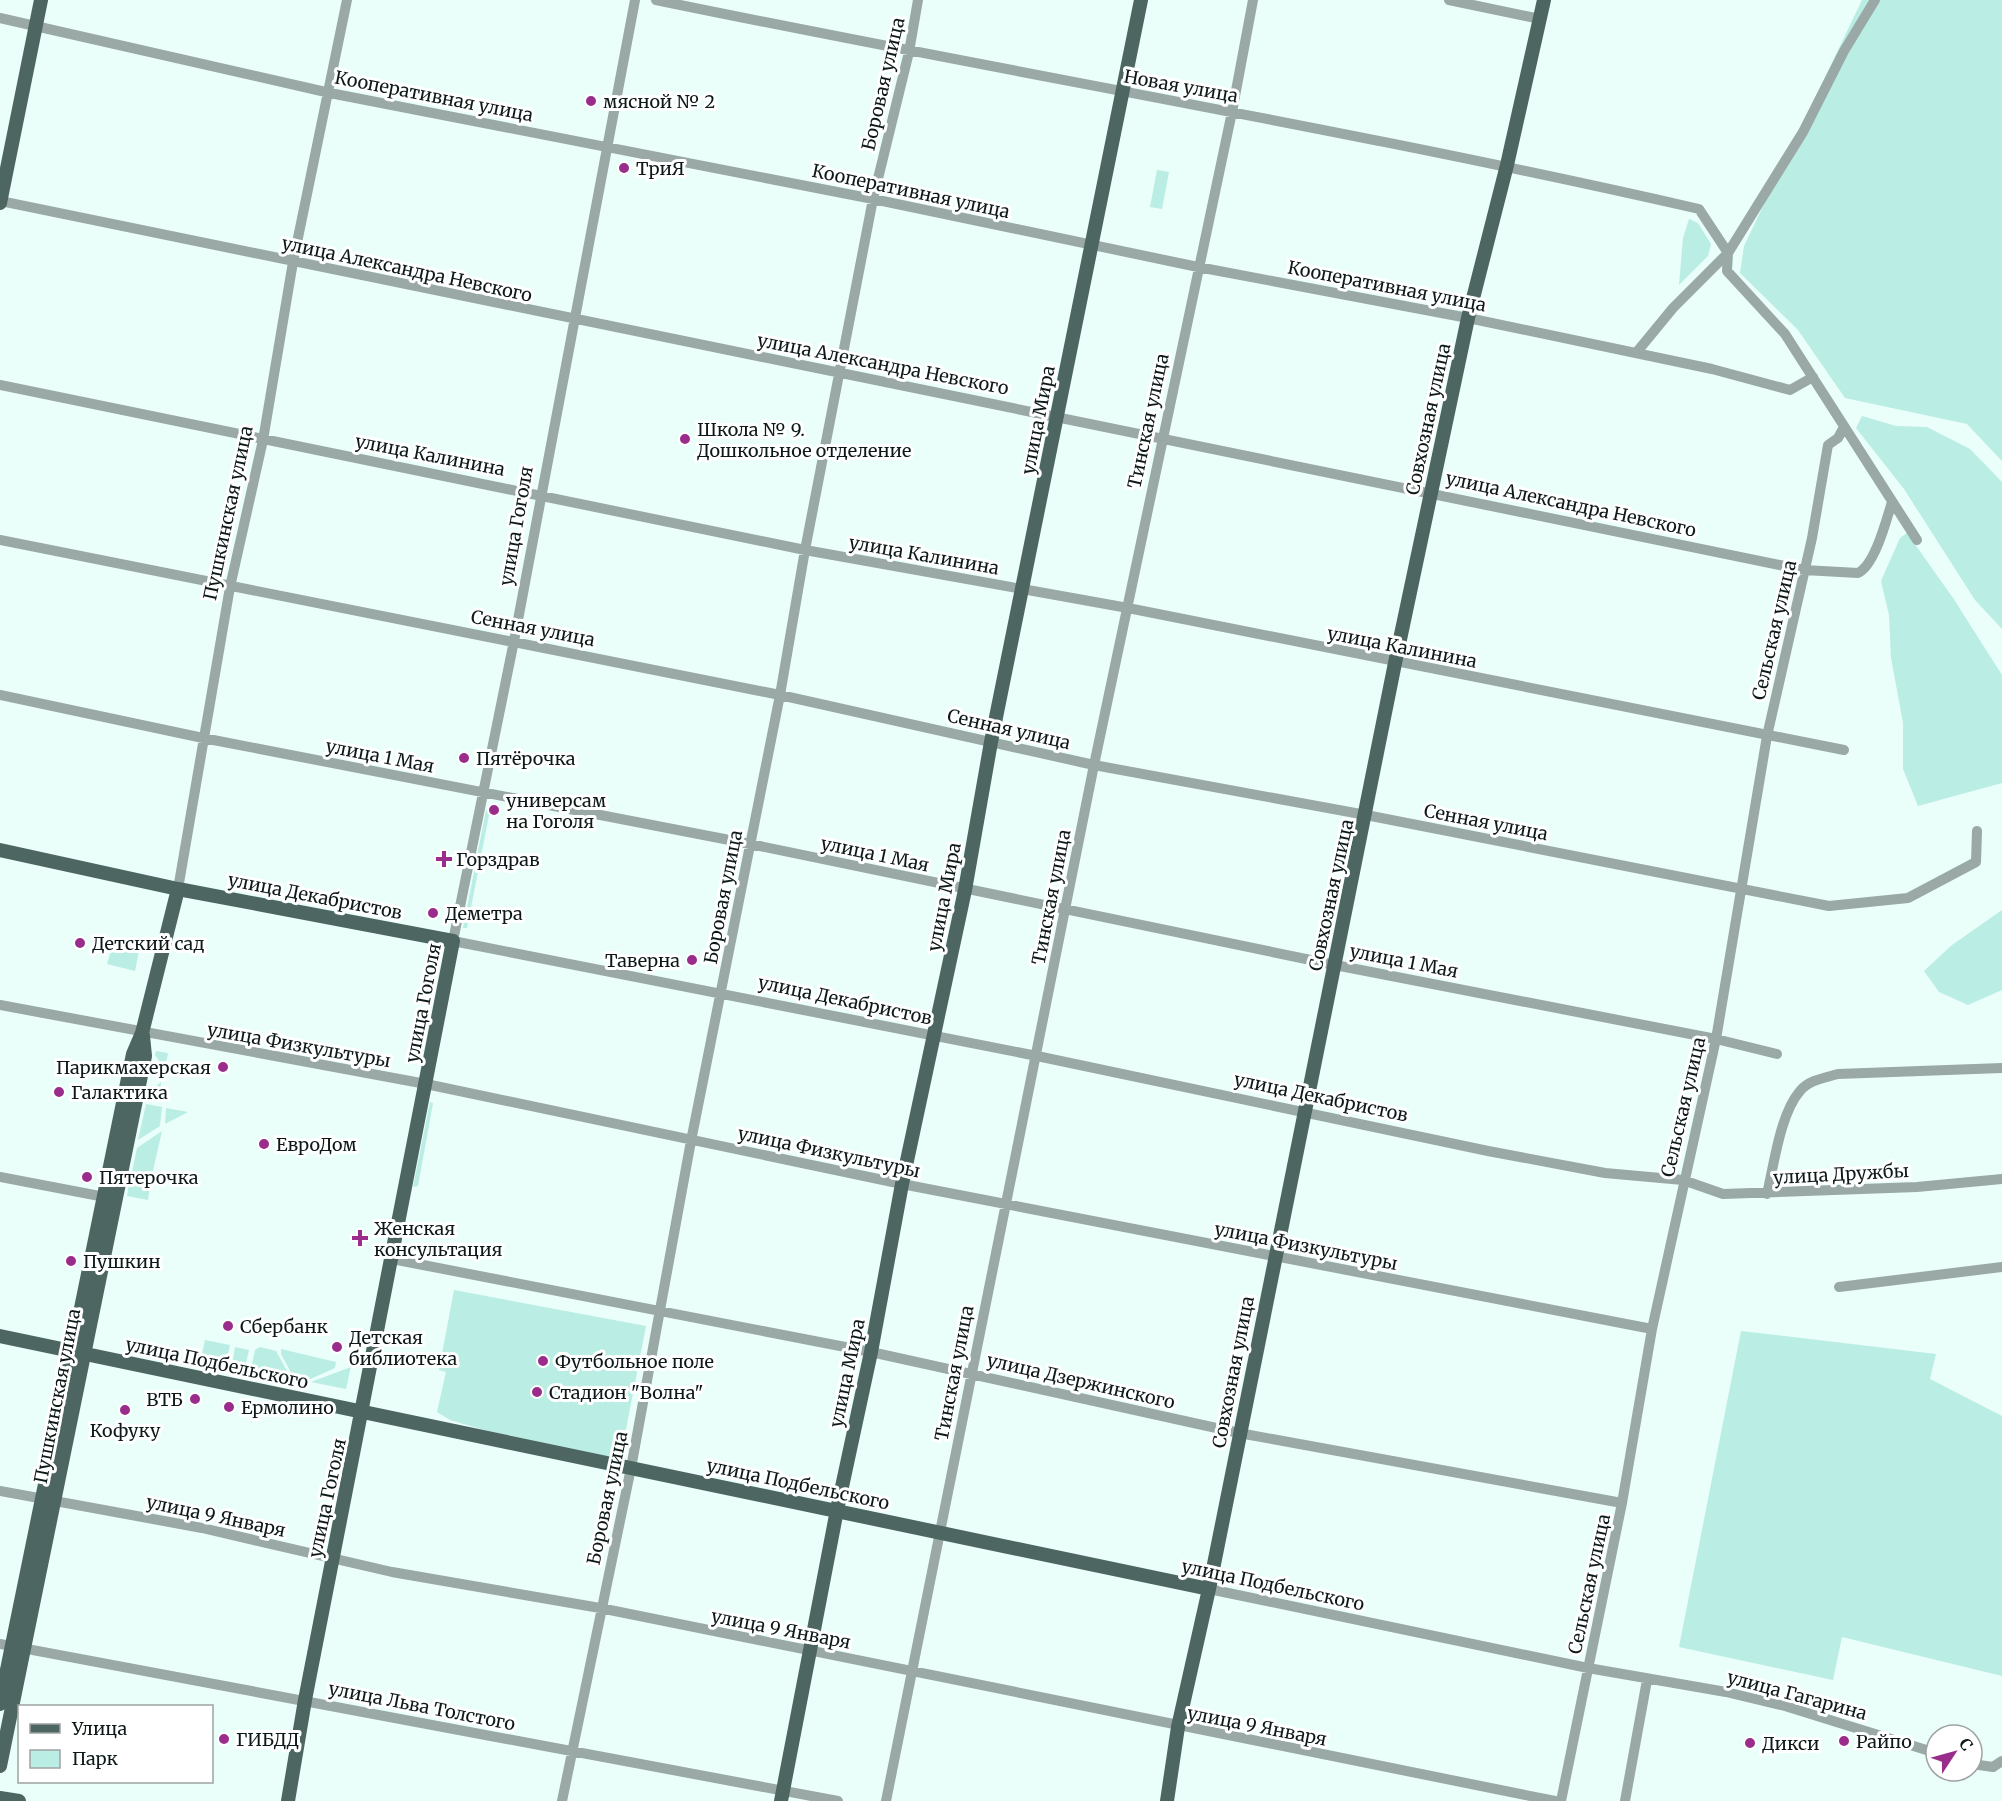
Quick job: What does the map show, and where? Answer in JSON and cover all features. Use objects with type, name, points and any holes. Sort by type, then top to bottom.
[{"type":"main road","points":[[0,202],[41,0]]},
{"type":"main road","name":"улица Мира","points":[[782,1795],[837,1510],[871,1352],[902,1184],[965,890],[991,742],[1141,0]]},
{"type":"main road","name":"Совхозная улица","points":[[1167,1801],[1178,1727],[1209,1590],[1303,1110],[1366,815],[1395,663],[1468,318],[1507,165],[1544,0]]},
{"type":"main road","name":"улица Декабристов","points":[[0,850],[178,889],[453,941]]},
{"type":"main road","name":"Пушкинская улица","points":[[0,1704],[48,1501],[110,1198],[145,1056],[142,1033],[178,889]]},
{"type":"main road","name":"улица Гоголя","points":[[288,1801],[304,1700],[363,1411],[453,941]]},
{"type":"main road","name":"улица Подбельского","points":[[0,1336],[837,1510],[1209,1590]]},
{"type":"main road","name":"Пушкинская улица","points":[[0,1766],[12,1647]]},
{"type":"main road","points":[[0,1798],[19,1801]]},
{"type":"street","name":"Пушкинская улица","points":[[178,889],[230,587],[263,440],[293,262],[330,93],[347,0]]},
{"type":"street","name":"улица Гоголя","points":[[453,941],[514,641],[635,0]]},
{"type":"street","name":"Новая улица","points":[[656,0],[909,52],[1507,165],[1699,209],[1728,253]]},
{"type":"street","name":"Боровая улица","points":[[562,1801],[600,1608],[631,1468],[691,1141],[780,695],[805,549],[873,199],[909,52],[918,0]]},
{"type":"street","name":"Тинская улица","points":[[886,1801],[1005,1204],[1037,1056],[1064,910],[1128,608],[1161,436],[1232,112],[1253,0]]},
{"type":"street","points":[[1449,0],[1540,19]]},
{"type":"street","points":[[1636,353],[1673,308],[1728,253],[1803,132],[1844,51],[1875,0]]},
{"type":"street","name":"Кооперативная улица","points":[[0,18],[330,93],[873,199],[1090,246],[1468,318],[1636,353],[1790,390],[1813,377]]},
{"type":"street","name":"улица Александра Невского","points":[[0,202],[574,320],[1161,436],[1804,570],[1858,573],[1864,570],[1871,561],[1892,502]]},
{"type":"street","points":[[1727,271],[1728,253]]},
{"type":"street","points":[[1713,268],[1727,271],[1785,334],[1917,540]]},
{"type":"street","name":"улица Калинина","points":[[0,384],[263,440],[805,549],[1128,608],[1395,663],[1844,750]]},
{"type":"street","name":"Сельская улица","points":[[1561,1801],[1622,1503],[1652,1329],[1683,1180],[1716,1039],[1767,736],[1812,538],[1828,445],[1838,438],[1844,426]]},
{"type":"street","name":"Сенная улица","points":[[0,540],[780,695],[1094,765],[1366,815],[1829,906],[1908,898],[1976,862],[1977,831]]},
{"type":"street","name":"улица 1 Мая","points":[[0,695],[203,738],[750,844],[1335,965],[1716,1039],[1777,1054]]},
{"type":"street","name":"улица Декабристов","points":[[453,941],[1037,1056],[1605,1173],[1683,1180]]},
{"type":"street","name":"улица Физкультуры","points":[[0,1005],[426,1084],[902,1184],[1652,1329]]},
{"type":"street","points":[[1767,1194],[1791,1104],[1801,1090],[1816,1080],[1838,1074],[2002,1068]]},
{"type":"street","points":[[0,1177],[110,1198]]},
{"type":"street","name":"улица Дружбы","points":[[1683,1180],[1723,1194],[1767,1194],[1917,1187],[2002,1179]]},
{"type":"street","name":"улица Дзержинского","points":[[392,1259],[871,1352],[1239,1433],[1622,1503]]},
{"type":"street","points":[[1839,1287],[2002,1267]]},
{"type":"street","name":"улица 9 Января","points":[[0,1491],[202,1528],[392,1572],[600,1608],[1178,1727],[1555,1801]]},
{"type":"street","name":"улица Подбельского","points":[[1209,1590],[1588,1668]]},
{"type":"street","name":"улица Льва Толстого","points":[[12,1647],[304,1700],[782,1795],[838,1801]]},
{"type":"street","name":"улица Гагарина","points":[[1588,1668],[1726,1692],[1785,1706],[1924,1749]]},
{"type":"street","points":[[1625,1801],[1647,1680]]},
{"type":"street","points":[[1984,1766],[1993,1767],[2002,1761]]},
{"type":"green space","points":[[1862,0],[2002,0],[2002,461],[1967,424],[1845,398],[1798,330],[1740,273],[1744,246]]},
{"type":"green space","points":[[1157,170],[1169,172],[1162,209],[1150,207]]},
{"type":"green space","points":[[1689,219],[1698,223],[1711,244],[1708,256],[1679,285],[1683,238]]},
{"type":"green space","points":[[1862,416],[1896,426],[1927,427],[1970,449],[2002,482],[2002,629],[1975,600],[1904,489],[1856,428]]},
{"type":"green space","points":[[1907,533],[1953,598],[2002,675],[2002,783],[1918,806],[1903,769],[1903,723],[1891,658],[1889,615],[1881,581],[1900,538]]},
{"type":"green space","points":[[486,810],[490,810],[467,928],[463,928]]},
{"type":"green space","points":[[2002,910],[2002,990],[1968,1005],[1939,992],[1924,971],[1952,945]]},
{"type":"green space","points":[[124,938],[141,941],[135,971],[107,964],[113,943]]},
{"type":"green space","points":[[156,1051],[168,1053],[165,1069],[155,1055]]},
{"type":"green space","points":[[161,1082],[160,1101],[147,1099],[147,1094]]},
{"type":"green space","points":[[430,1102],[433,1103],[418,1186],[413,1187]]},
{"type":"green space","points":[[146,1104],[162,1107],[160,1126],[138,1140]]},
{"type":"green space","points":[[166,1108],[188,1112],[165,1124]]},
{"type":"green space","points":[[162,1131],[152,1175],[132,1172],[137,1148]]},
{"type":"green space","points":[[130,1177],[151,1180],[148,1200],[127,1196]]},
{"type":"green space","name":"Стадион \"Волна\"","points":[[454,1290],[646,1326],[620,1460],[484,1430],[450,1420],[437,1412],[446,1372],[439,1370]]},
{"type":"green space","points":[[1741,1331],[1936,1354],[1930,1379],[2002,1416],[2002,1676],[1842,1637],[1833,1680],[1679,1647]]},
{"type":"green space","points":[[205,1340],[230,1345],[226,1364],[201,1359]]},
{"type":"green space","points":[[235,1347],[249,1350],[245,1367],[232,1365]]},
{"type":"green space","points":[[260,1347],[276,1351],[291,1378],[251,1369],[255,1350]]},
{"type":"green space","points":[[281,1349],[336,1362],[335,1368],[306,1381],[294,1378],[281,1354]]},
{"type":"green space","points":[[351,1367],[346,1389],[311,1382]]},
{"type":"place","name":"мясной № 2","points":[[591,101]]},
{"type":"place","name":"ТриЯ","points":[[624,168]]},
{"type":"place","name":"Школа № 9. Дошкольное отделение","points":[[685,439]]},
{"type":"place","name":"Пятёрочка","points":[[464,758]]},
{"type":"place","name":"универсам на Гоголя","points":[[494,810]]},
{"type":"place","name":"Горздрав","points":[[444,859]]},
{"type":"place","name":"Деметра","points":[[433,913]]},
{"type":"place","name":"Детский сад","points":[[80,943]]},
{"type":"place","name":"Таверна","points":[[692,960]]},
{"type":"place","name":"Парикмахерская","points":[[223,1067]]},
{"type":"place","name":"Галактика","points":[[59,1092]]},
{"type":"place","name":"ЕвроДом","points":[[264,1144]]},
{"type":"place","name":"Пятерочка","points":[[87,1177]]},
{"type":"place","name":"Женская консультация","points":[[360,1238]]},
{"type":"place","name":"Пушкин","points":[[71,1261]]},
{"type":"place","name":"Сбербанк","points":[[228,1326]]},
{"type":"place","name":"Детская библиотека","points":[[337,1347]]},
{"type":"place","name":"Футбольное поле","points":[[543,1361]]},
{"type":"place","name":"Стадион \"Волна\"","points":[[537,1392]]},
{"type":"place","name":"ВТБ","points":[[195,1399]]},
{"type":"place","name":"Ермолино","points":[[229,1407]]},
{"type":"place","name":"Кофуку","points":[[125,1410]]},
{"type":"place","name":"ГИБДД","points":[[224,1739]]},
{"type":"place","name":"Райпо","points":[[1844,1741]]},
{"type":"place","name":"Дикси","points":[[1750,1743]]}]
